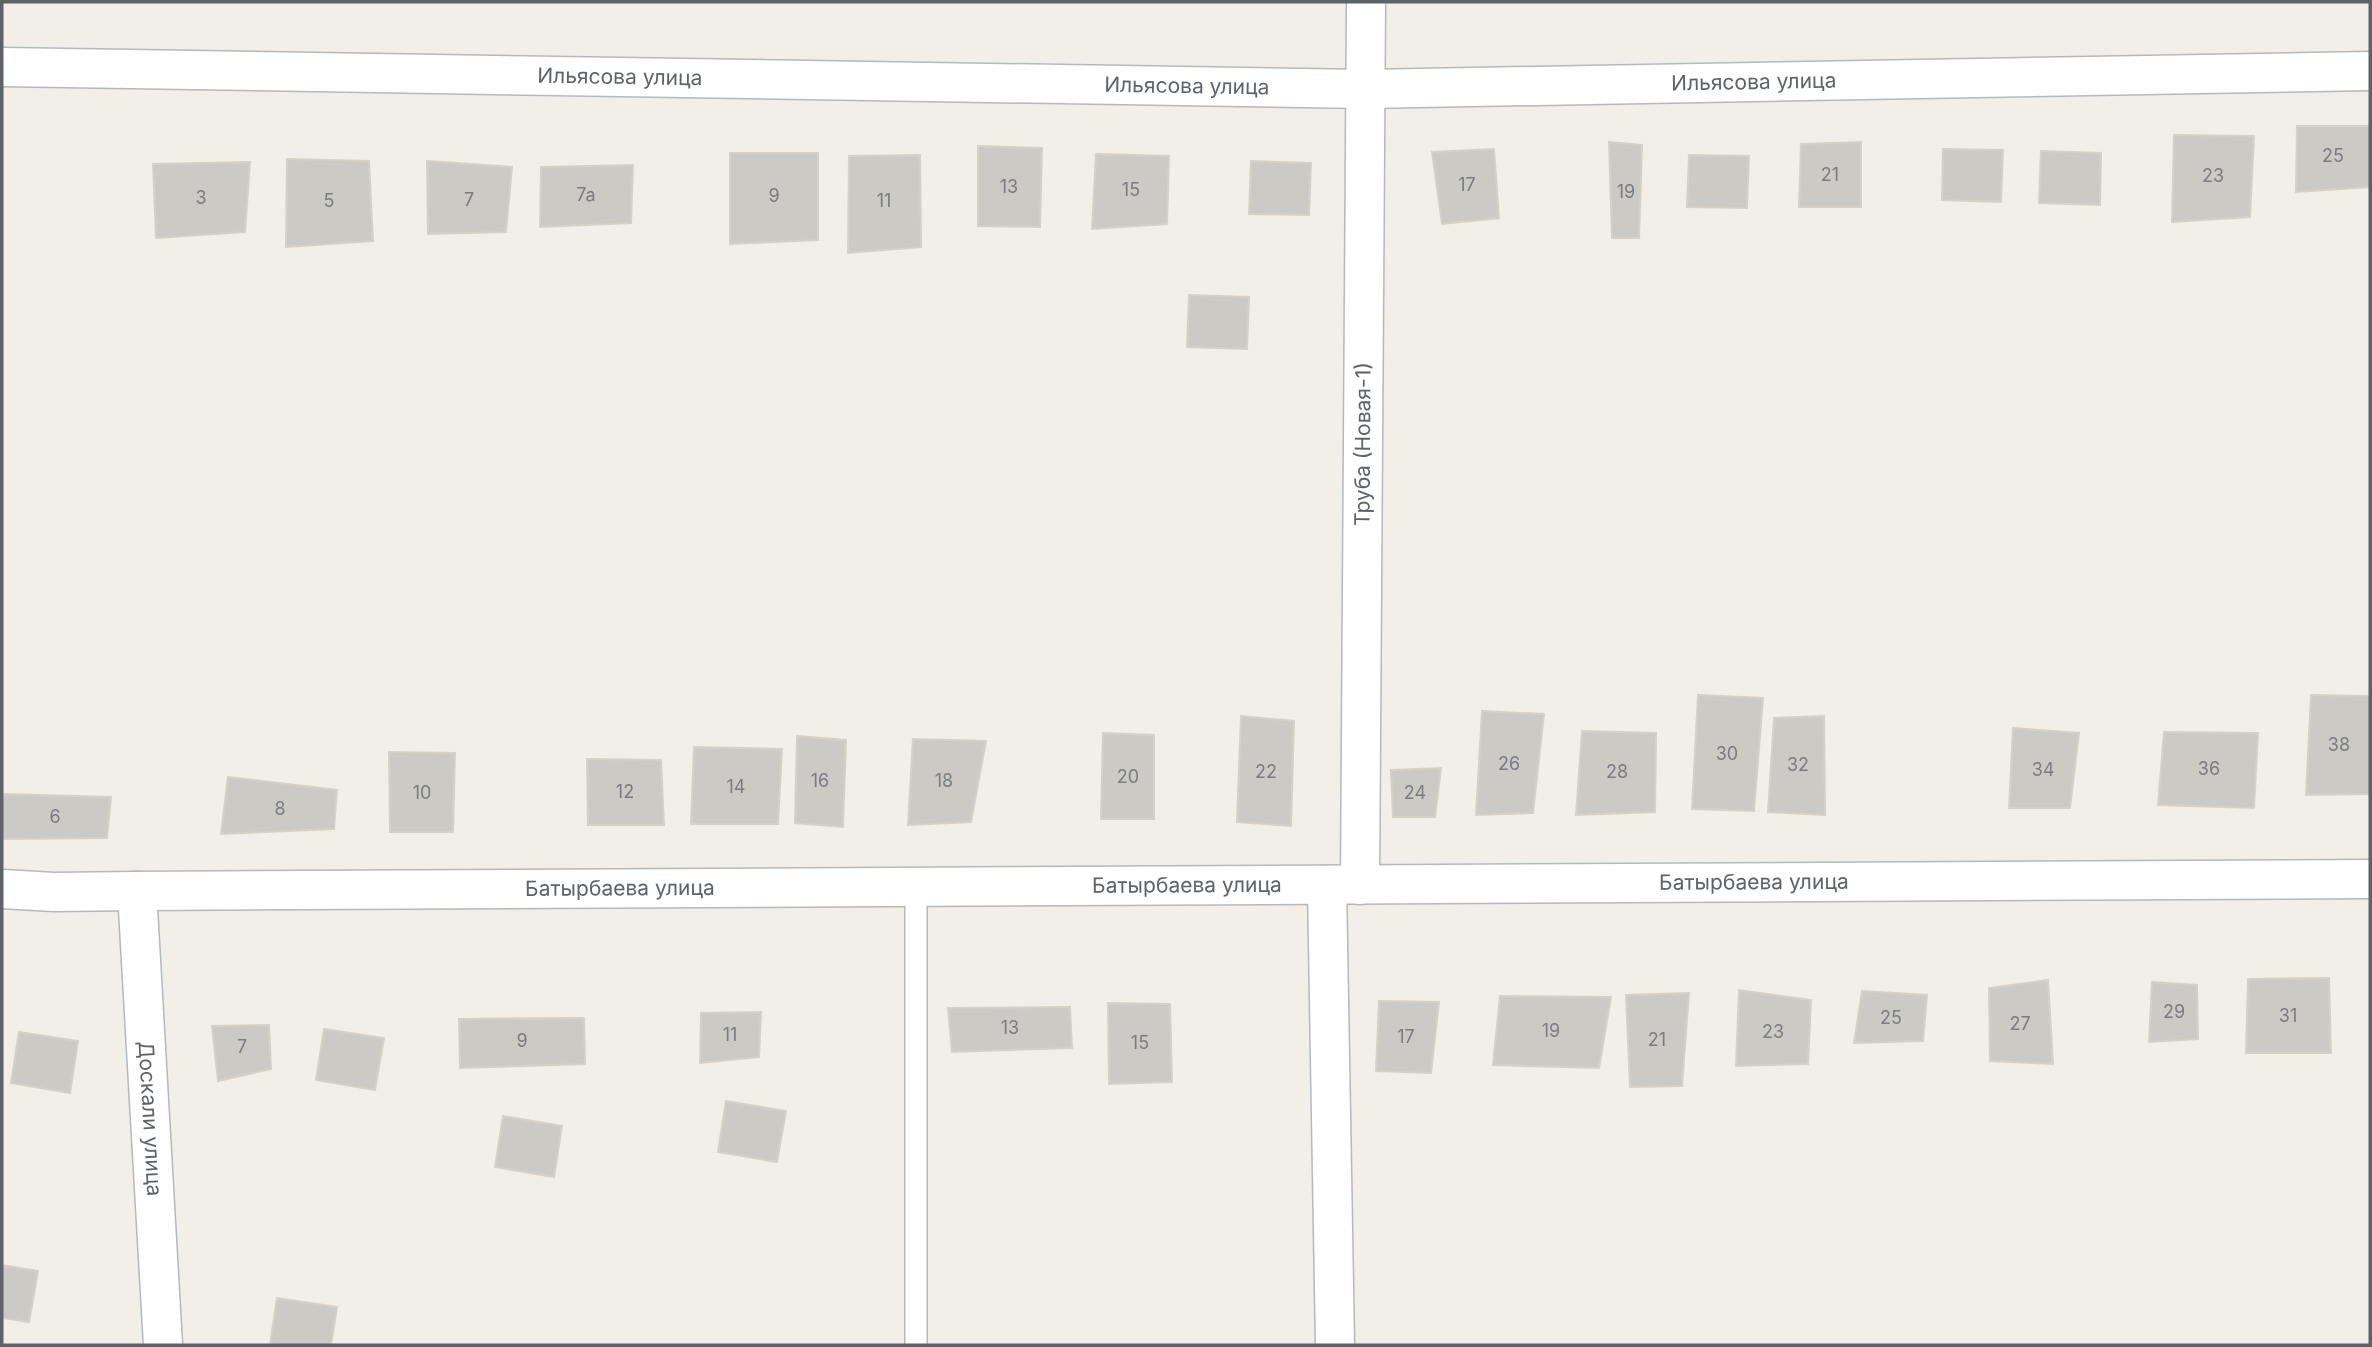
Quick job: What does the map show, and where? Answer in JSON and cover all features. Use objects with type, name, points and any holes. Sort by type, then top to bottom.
[{"type":"street","name":"Труба (Новая-1)","points":[[1335,1345],[1343,885],[1366,2]]},
{"type":"street","name":"Ильясова улица","points":[[2,67],[1365,89],[2370,71]]},
{"type":"street","name":"Батырбаева улица","points":[[2,889],[54,892],[2370,879]]},
{"type":"street","name":"Доскали улица","points":[[137,891],[163,1345]]},
{"type":"lane","points":[[916,887],[916,1345]]},
{"type":"building","points":[[2297,126],[2370,126],[2370,187],[2296,192]]},
{"type":"building","points":[[2174,135],[2254,136],[2250,217],[2172,222]]},
{"type":"building","points":[[1609,142],[1642,145],[1639,238],[1612,238]]},
{"type":"building","points":[[1861,142],[1861,207],[1799,207],[1801,144]]},
{"type":"building","points":[[978,146],[1042,148],[1040,227],[978,226]]},
{"type":"building","points":[[1494,149],[1499,218],[1442,224],[1432,152]]},
{"type":"building","points":[[1943,149],[2003,150],[2001,202],[1942,200]]},
{"type":"building","points":[[2041,151],[2101,153],[2100,205],[2039,203]]},
{"type":"building","points":[[730,153],[818,153],[818,240],[730,244]]},
{"type":"building","points":[[1096,154],[1169,156],[1167,224],[1092,229]]},
{"type":"building","points":[[920,155],[921,247],[848,253],[849,156]]},
{"type":"building","points":[[1689,155],[1749,156],[1747,208],[1687,207]]},
{"type":"building","points":[[287,159],[369,161],[373,241],[286,247]]},
{"type":"building","points":[[427,161],[512,167],[506,232],[428,234]]},
{"type":"building","points":[[1251,161],[1311,163],[1309,215],[1249,214]]},
{"type":"building","points":[[250,162],[245,232],[156,238],[153,164]]},
{"type":"building","points":[[633,165],[631,223],[540,227],[541,167]]},
{"type":"building","points":[[1189,295],[1249,297],[1247,349],[1187,347]]},
{"type":"building","points":[[1698,695],[1763,698],[1754,811],[1692,809]]},
{"type":"building","points":[[2311,695],[2370,696],[2370,794],[2306,795]]},
{"type":"building","points":[[1482,711],[1544,714],[1533,813],[1476,815]]},
{"type":"building","points":[[1241,716],[1294,721],[1291,826],[1237,822]]},
{"type":"building","points":[[1824,716],[1825,815],[1768,812],[1774,718]]},
{"type":"building","points":[[2013,728],[2079,733],[2070,808],[2009,808]]},
{"type":"building","points":[[1582,731],[1656,733],[1655,812],[1576,815]]},
{"type":"building","points":[[2164,732],[2258,733],[2254,808],[2158,805]]},
{"type":"building","points":[[1103,733],[1154,735],[1154,819],[1101,819]]},
{"type":"building","points":[[797,736],[846,740],[843,827],[795,823]]},
{"type":"building","points":[[913,739],[986,741],[971,822],[908,825]]},
{"type":"building","points":[[694,747],[782,749],[778,824],[691,824]]},
{"type":"building","points":[[389,752],[455,753],[453,832],[390,832]]},
{"type":"building","points":[[587,759],[661,760],[664,825],[588,825]]},
{"type":"building","points":[[1441,768],[1435,817],[1393,817],[1391,770]]},
{"type":"building","points":[[228,777],[337,790],[334,829],[221,834]]},
{"type":"building","points":[[2,794],[111,797],[107,838],[2,839]]},
{"type":"building","points":[[2329,978],[2331,1053],[2246,1053],[2248,979]]},
{"type":"building","points":[[2048,980],[2053,1064],[1990,1061],[1989,988]]},
{"type":"building","points":[[2152,982],[2197,985],[2198,1039],[2149,1042]]},
{"type":"building","points":[[1739,990],[1811,1000],[1808,1064],[1736,1066]]},
{"type":"building","points":[[1862,991],[1927,995],[1923,1041],[1854,1043]]},
{"type":"building","points":[[1689,993],[1682,1086],[1630,1087],[1626,995]]},
{"type":"building","points":[[1500,996],[1611,997],[1599,1068],[1493,1065]]},
{"type":"building","points":[[1379,1001],[1439,1002],[1431,1073],[1376,1071]]},
{"type":"building","points":[[1108,1003],[1170,1004],[1172,1082],[1109,1084]]},
{"type":"building","points":[[1070,1007],[1072,1048],[952,1052],[948,1008]]},
{"type":"building","points":[[761,1012],[759,1057],[700,1063],[701,1013]]},
{"type":"building","points":[[584,1018],[585,1064],[460,1068],[459,1019]]},
{"type":"building","points":[[269,1025],[271,1069],[218,1081],[212,1026]]},
{"type":"building","points":[[324,1029],[384,1038],[375,1090],[316,1080]]},
{"type":"building","points":[[19,1032],[78,1041],[70,1093],[11,1083]]},
{"type":"building","points":[[726,1101],[786,1111],[777,1162],[718,1152]]},
{"type":"building","points":[[503,1116],[562,1126],[554,1177],[495,1167]]},
{"type":"building","points":[[2,1265],[38,1271],[29,1322],[2,1318]]},
{"type":"building","points":[[277,1298],[337,1307],[331,1345],[270,1345]]}]
